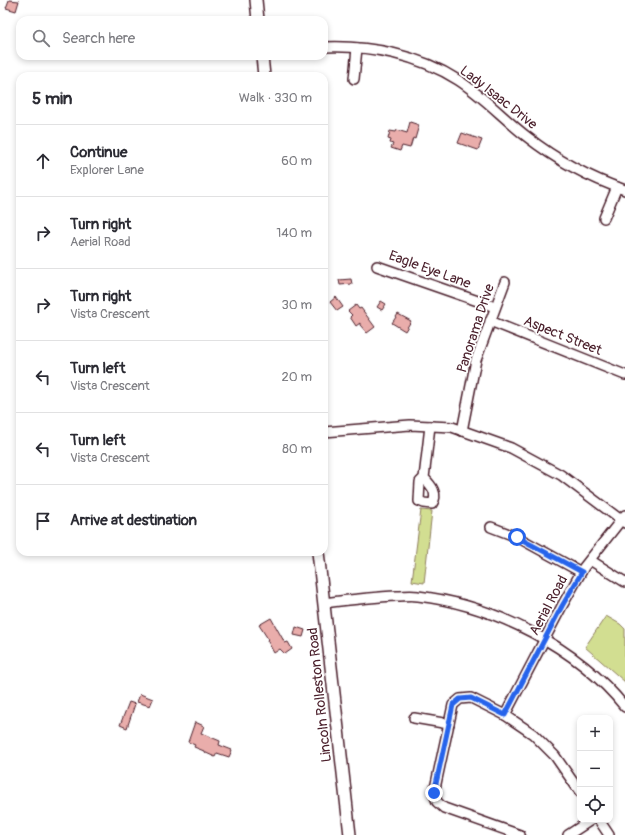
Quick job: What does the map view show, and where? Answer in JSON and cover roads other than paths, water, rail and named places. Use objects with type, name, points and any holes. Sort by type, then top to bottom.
[{"type":"main road","points":[[256,0],[258,16]]},
{"type":"main road","points":[[262,60],[264,72]]},
{"type":"main road","name":"Lincoln Rolleston Road","points":[[318,556],[350,835]]},
{"type":"street","name":"Lady Isaac Drive","points":[[328,47],[382,50],[410,58],[436,68],[458,79],[481,96],[526,136],[562,161],[621,188]]},
{"type":"street","points":[[354,79],[357,48]]},
{"type":"street","points":[[604,218],[621,188]]},
{"type":"street","name":"Eagle Eye Lane","points":[[377,266],[495,308]]},
{"type":"street","name":"Panorama Drive","points":[[462,431],[476,360],[505,282]]},
{"type":"street","name":"Aspect Street","points":[[490,321],[625,375]]},
{"type":"street","points":[[328,432],[410,425],[452,427],[511,448],[561,475],[624,520]]},
{"type":"street","points":[[424,478],[430,426]]},
{"type":"street","name":"Aerial Road","points":[[505,715],[562,606],[582,572],[590,560],[624,520]]},
{"type":"street","points":[[491,527],[517,537],[582,572]]},
{"type":"street","points":[[590,560],[625,582]]},
{"type":"street","points":[[324,603],[380,597],[417,596],[469,606],[508,620],[545,640],[583,665],[602,681],[625,707]]},
{"type":"street","points":[[520,835],[444,808],[437,802],[434,793],[453,705],[460,699],[471,698],[505,715],[533,734],[555,756],[577,788]]},
{"type":"street","points":[[414,718],[449,724]]},
{"type":"street","points":[[568,835],[586,823]]},
{"type":"street","points":[[601,823],[608,835]]}]
